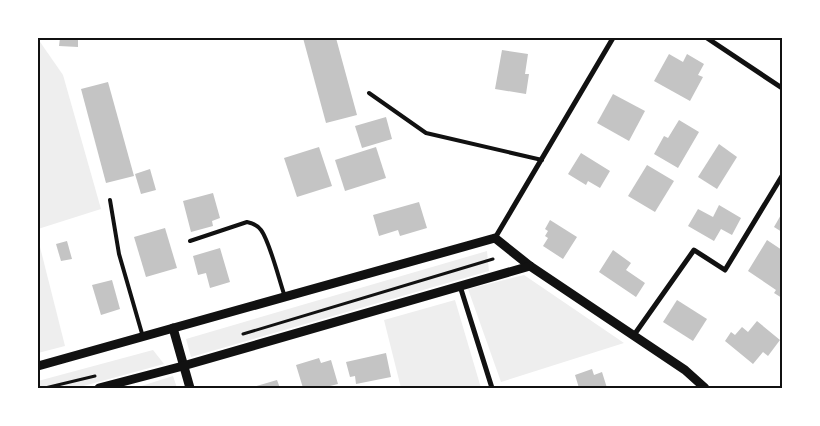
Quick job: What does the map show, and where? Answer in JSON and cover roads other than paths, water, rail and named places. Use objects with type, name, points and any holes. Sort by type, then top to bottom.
[{"type":"street","points":[[38,366],[495,238],[613,38]]},
{"type":"street","points":[[707,38],[782,88]]},
{"type":"street","points":[[634,335],[694,250],[725,270],[782,176]]},
{"type":"street","points":[[495,238],[530,266],[685,370],[705,388]]},
{"type":"street","points":[[99,388],[183,366],[530,266]]},
{"type":"street","points":[[460,286],[492,388]]},
{"type":"street","points":[[173,328],[190,388]]},
{"type":"lane","points":[[369,93],[426,133],[542,160]]},
{"type":"lane","points":[[110,200],[119,254],[142,337]]},
{"type":"lane","points":[[190,241],[247,222],[254,224],[260,229],[266,240],[285,297]]}]
